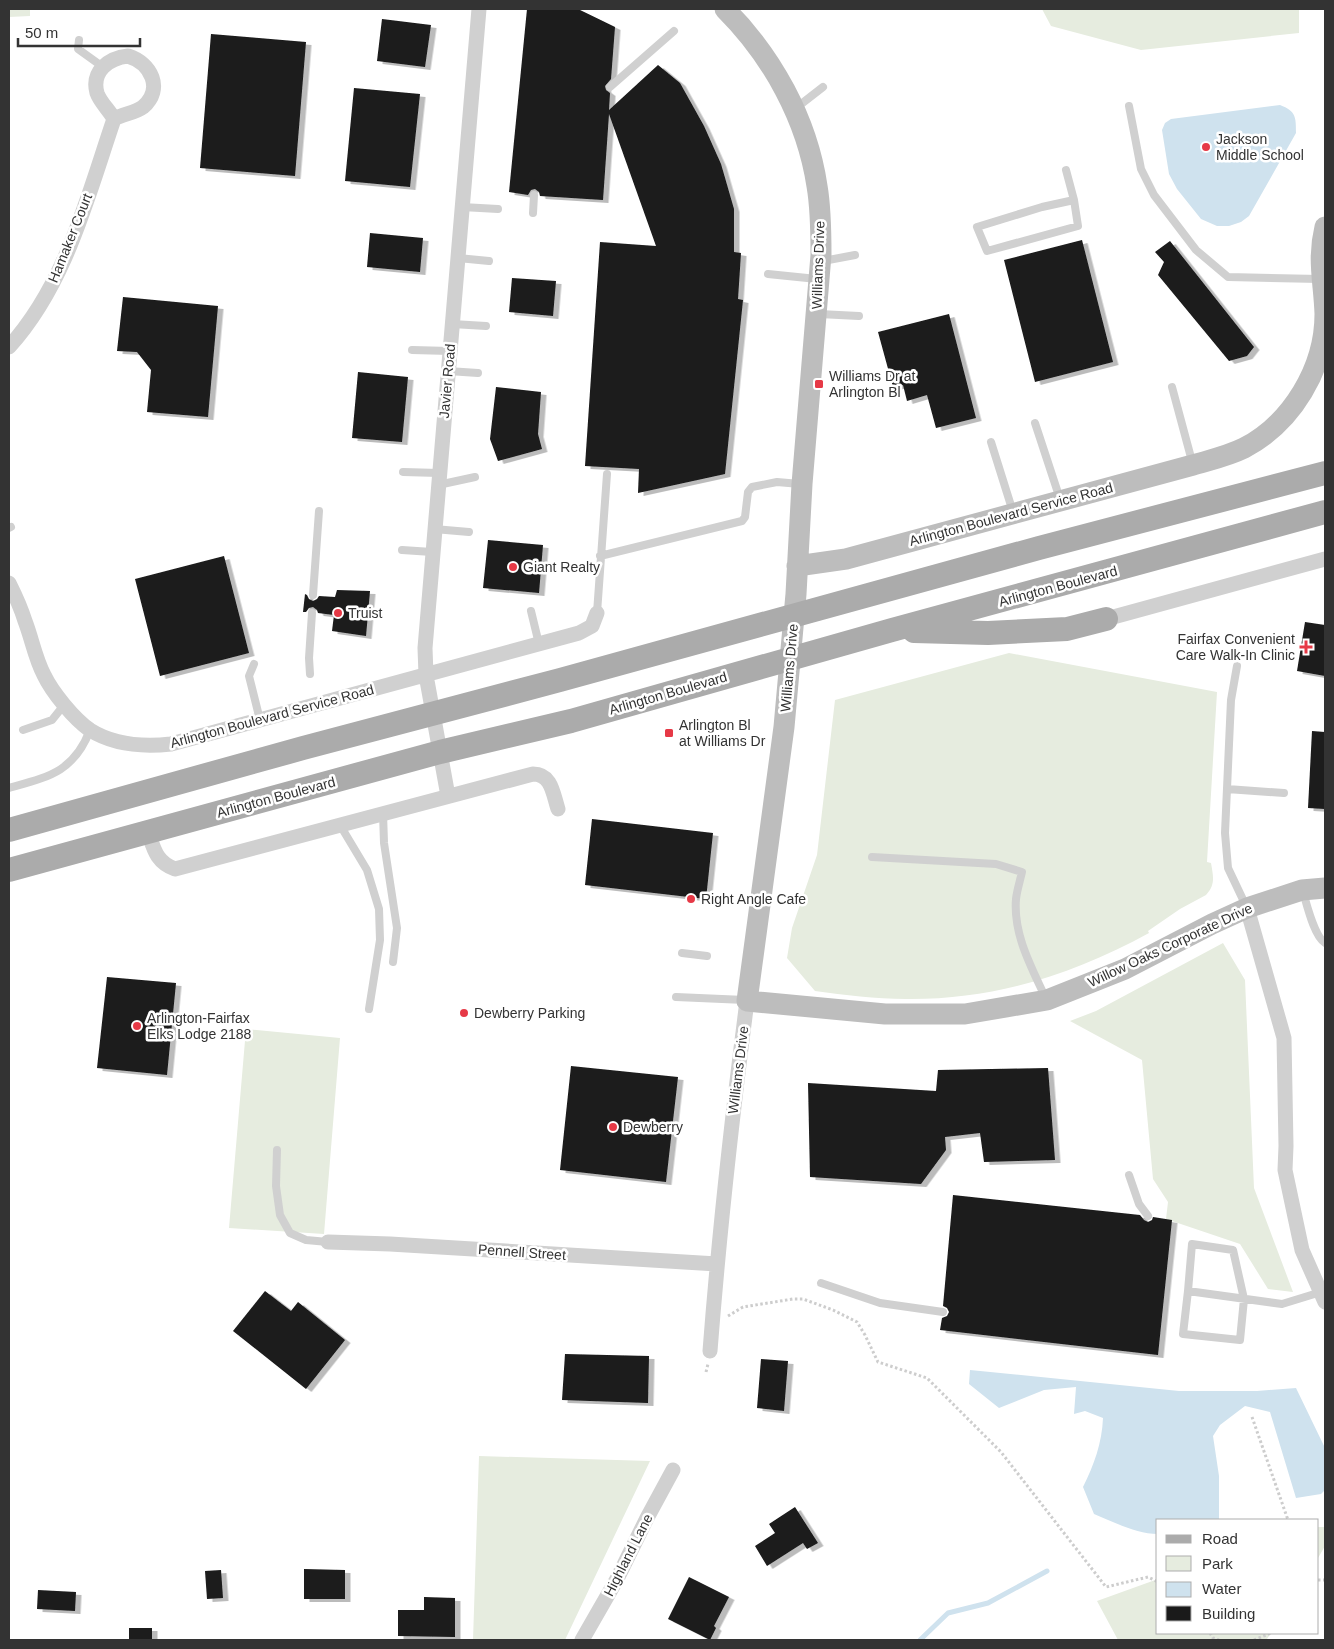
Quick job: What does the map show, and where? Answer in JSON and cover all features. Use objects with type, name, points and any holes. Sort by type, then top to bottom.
[{"type":"main road","points":[[1181,510],[1325,460]]},
{"type":"main road","points":[[9,830],[1181,510],[1325,473]]},
{"type":"main road","name":"Arlington Boulevard","points":[[9,870],[440,752],[562,723],[892,630],[1244,536],[1325,512]]},
{"type":"main road","points":[[1244,536],[1325,521]]},
{"type":"main road","points":[[892,630],[988,633],[1068,629],[1106,619]]},
{"type":"street","name":"Javier Road","points":[[448,796],[426,675],[426,630],[479,9]]},
{"type":"street","name":"Williams Drive","points":[[710,1351],[734,1102],[784,727],[817,314],[821,220],[817,185],[808,147],[794,109],[774,70],[759,47],[743,26],[725,9]]},
{"type":"street","points":[[128,56],[137,59],[150,72],[153,81],[153,90],[149,99],[135,111],[114,119],[108,108],[101,102],[97,93],[96,84],[102,66],[118,57],[128,56]]},
{"type":"street","name":"Hamaker Court","points":[[9,347],[35,313],[53,283],[68,252],[114,119]]},
{"type":"street","name":"Arlington Boulevard Service Road","points":[[797,566],[846,559],[1193,465],[1244,448],[1259,439],[1286,414],[1302,394],[1310,378],[1323,338],[1325,313],[1320,264],[1325,227]]},
{"type":"street","points":[[1106,619],[1325,559]]},
{"type":"street","points":[[9,582],[43,673],[64,706],[90,730]]},
{"type":"street","name":"Arlington Boulevard Service Road","points":[[90,730],[129,744],[150,746],[171,744],[587,630],[592,626],[597,612]]},
{"type":"street","points":[[148,832],[159,858],[167,866],[175,868],[524,775],[540,774],[546,776],[558,809]]},
{"type":"street","name":"Willow Oaks Corporate Drive","points":[[747,1001],[894,1014],[966,1014],[1047,1000],[1124,969],[1247,908],[1302,890],[1325,888]]},
{"type":"street","points":[[1247,908],[1284,1038],[1285,1170],[1302,1250],[1323,1297]]},
{"type":"street","name":"Pennell Street","points":[[328,1242],[390,1244],[717,1264]]},
{"type":"street","name":"Highland Lane","points":[[582,1640],[617,1579],[673,1470]]},
{"type":"lane","points":[[610,87],[674,31]]},
{"type":"lane","points":[[79,40],[78,49],[102,66]]},
{"type":"lane","points":[[794,109],[824,87]]},
{"type":"lane","points":[[1129,106],[1141,169],[1154,195],[1196,250],[1228,277],[1321,278]]},
{"type":"lane","points":[[1066,170],[1074,200],[1078,226],[987,251],[977,228],[1074,200]]},
{"type":"lane","points":[[533,213],[534,195]]},
{"type":"lane","points":[[462,207],[498,209]]},
{"type":"lane","points":[[768,274],[820,270],[855,255]]},
{"type":"lane","points":[[458,258],[489,261]]},
{"type":"lane","points":[[817,314],[859,316]]},
{"type":"lane","points":[[452,324],[486,326]]},
{"type":"lane","points":[[412,350],[450,351]]},
{"type":"lane","points":[[448,370],[478,373]]},
{"type":"lane","points":[[1172,387],[1193,465]]},
{"type":"lane","points":[[1035,422],[1060,501]]},
{"type":"lane","points":[[991,442],[1014,514]]},
{"type":"lane","points":[[403,472],[439,479],[475,477]]},
{"type":"lane","points":[[597,612],[606,474]]},
{"type":"lane","points":[[600,556],[742,521],[745,517],[748,492],[752,487],[777,482],[802,484]]},
{"type":"lane","points":[[314,595],[318,511]]},
{"type":"lane","points":[[434,529],[469,532]]},
{"type":"lane","points":[[402,550],[432,552]]},
{"type":"lane","points":[[531,611],[539,644]]},
{"type":"lane","points":[[310,674],[309,658],[312,613]]},
{"type":"lane","points":[[254,664],[249,676],[260,720]]},
{"type":"lane","points":[[1237,666],[1231,700],[1225,833],[1228,868],[1247,908]]},
{"type":"lane","points":[[23,730],[52,720],[64,706]]},
{"type":"lane","points":[[9,788],[49,777],[65,767],[86,741],[90,730]]},
{"type":"lane","points":[[1227,789],[1284,793]]},
{"type":"lane","points":[[383,813],[384,843],[397,928],[393,962]]},
{"type":"lane","points":[[340,825],[367,870],[379,909],[380,940],[368,1009]]},
{"type":"lane","points":[[872,857],[996,864],[1022,872],[1016,899],[1017,924],[1026,955],[1047,1000]]},
{"type":"lane","points":[[1302,890],[1312,921],[1321,940],[1325,942]]},
{"type":"lane","points":[[682,953],[706,956]]},
{"type":"lane","points":[[676,997],[747,1001]]},
{"type":"lane","points":[[277,1150],[276,1186],[280,1215],[290,1233],[306,1240],[328,1242]]},
{"type":"lane","points":[[1128,1175],[1139,1204],[1148,1216]]},
{"type":"lane","points":[[1192,1244],[1233,1250],[1244,1298],[1240,1340],[1183,1334],[1188,1291],[1192,1244]]},
{"type":"lane","points":[[821,1283],[880,1303],[943,1312]]},
{"type":"lane","points":[[1188,1291],[1282,1304],[1323,1297]]},
{"type":"path","points":[[713,1316],[728,1316],[743,1307],[803,1299],[833,1310],[857,1322],[878,1362],[927,1378],[1001,1452],[1106,1588],[1148,1577],[1156,1581]]},
{"type":"path","points":[[1252,1417],[1288,1519]]},
{"type":"path","points":[[1254,1640],[1269,1634]]},
{"type":"green space","points":[[9,9],[30,9],[30,16],[9,17]]},
{"type":"green space","points":[[1042,9],[1299,9],[1299,33],[1141,50],[1051,26]]},
{"type":"green space","points":[[1009,653],[1217,692],[1207,862],[1211,863],[1213,880],[1209,891],[1206,895],[1180,909],[1148,931],[1149,933],[1120,948],[1061,973],[1001,990],[939,998],[906,999],[815,991],[787,958],[792,928],[817,855],[835,700]]},
{"type":"green space","points":[[1223,943],[1245,980],[1254,1188],[1293,1292],[1268,1289],[1240,1244],[1166,1219],[1168,1202],[1153,1179],[1142,1060],[1070,1021],[1096,1011]]},
{"type":"green space","points":[[246,1029],[340,1038],[324,1234],[229,1228]]},
{"type":"green space","points":[[479,1456],[650,1461],[565,1640],[473,1640]]},
{"type":"green space","points":[[1319,1527],[1325,1527],[1325,1546],[1319,1556]]},
{"type":"green space","points":[[1156,1580],[1156,1634],[1270,1634],[1268,1640],[1118,1640],[1097,1601]]},
{"type":"water","points":[[1280,105],[1294,115],[1296,133],[1249,216],[1241,222],[1229,226],[1217,226],[1201,219],[1177,189],[1169,174],[1162,130],[1165,123],[1171,119]]},
{"type":"water","points":[[970,1370],[1179,1391],[1257,1391],[1296,1388],[1325,1448],[1325,1490],[1321,1494],[1296,1498],[1270,1412],[1245,1406],[1220,1425],[1213,1436],[1219,1476],[1219,1519],[1156,1519],[1156,1534],[1133,1530],[1094,1514],[1083,1487],[1097,1454],[1103,1418],[1085,1411],[1074,1414],[1076,1387],[1044,1390],[999,1408],[969,1384]]},
{"type":"building","points":[[527,9],[578,9],[615,27],[611,79],[605,86],[606,90],[610,93],[609,110],[658,65],[680,83],[704,126],[721,164],[734,209],[734,252],[741,253],[738,299],[743,300],[725,474],[638,493],[639,469],[585,466],[600,242],[656,246],[609,114],[603,200],[540,196],[539,192],[535,189],[531,190],[528,195],[509,192]]},
{"type":"building","points":[[382,19],[431,25],[425,67],[377,61]]},
{"type":"building","points":[[211,34],[306,42],[295,176],[200,168]]},
{"type":"building","points":[[354,88],[420,94],[410,187],[345,181]]},
{"type":"building","points":[[370,233],[423,238],[420,272],[367,267]]},
{"type":"building","points":[[1082,240],[1113,362],[1035,382],[1004,260]]},
{"type":"building","points":[[1170,241],[1254,347],[1247,356],[1229,361],[1158,275],[1164,262],[1155,252]]},
{"type":"building","points":[[512,278],[556,281],[553,316],[509,312]]},
{"type":"building","points":[[123,297],[218,306],[208,417],[147,412],[151,370],[137,352],[117,351]]},
{"type":"building","points":[[949,314],[976,418],[936,428],[927,395],[907,401],[903,385],[893,387],[878,332]]},
{"type":"building","points":[[358,372],[408,377],[402,442],[352,438]]},
{"type":"building","points":[[496,387],[541,392],[538,434],[542,449],[498,461],[490,439]]},
{"type":"building","name":"Giant Realty","points":[[488,540],[543,545],[539,593],[483,588]]},
{"type":"building","points":[[224,556],[249,653],[160,676],[135,579]]},
{"type":"building","name":"Truist","points":[[337,590],[370,591],[366,636],[332,631],[334,615],[318,613],[313,607],[303,612],[305,594],[313,601],[319,596],[335,597]]},
{"type":"building","points":[[1305,622],[1325,625],[1325,676],[1297,671]]},
{"type":"building","points":[[1312,731],[1325,732],[1325,809],[1308,808]]},
{"type":"building","points":[[592,819],[713,833],[706,899],[585,885]]},
{"type":"building","name":"Arlington-Fairfax Elks Lodge 2188","points":[[107,977],[176,983],[167,1075],[97,1068]]},
{"type":"building","points":[[571,1066],[678,1077],[666,1182],[560,1170]]},
{"type":"building","points":[[1048,1068],[1055,1160],[984,1162],[980,1133],[945,1137],[946,1150],[921,1184],[810,1177],[808,1083],[936,1091],[938,1070]]},
{"type":"building","points":[[953,1195],[1140,1215],[1148,1222],[1153,1217],[1172,1220],[1158,1355],[940,1330],[942,1318],[947,1316],[949,1312],[943,1306]]},
{"type":"building","points":[[265,1291],[291,1311],[298,1302],[345,1340],[306,1389],[233,1331]]},
{"type":"building","points":[[565,1354],[649,1356],[648,1403],[562,1400]]},
{"type":"building","points":[[761,1359],[788,1361],[784,1411],[757,1408]]},
{"type":"building","points":[[795,1507],[818,1543],[807,1549],[803,1543],[767,1566],[755,1546],[775,1533],[769,1524]]},
{"type":"building","points":[[304,1569],[345,1570],[345,1599],[304,1599]]},
{"type":"building","points":[[221,1570],[223,1598],[207,1599],[205,1571]]},
{"type":"building","points":[[689,1577],[729,1597],[714,1626],[716,1628],[710,1640],[668,1619]]},
{"type":"building","points":[[38,1590],[76,1592],[75,1611],[37,1609]]},
{"type":"building","points":[[424,1597],[455,1598],[455,1637],[398,1636],[398,1610],[424,1610]]},
{"type":"building","points":[[129,1628],[152,1628],[152,1640],[129,1640]]},
{"type":"waterway","points":[[920,1640],[948,1613],[988,1603],[1047,1571]]},
{"type":"place","name":"Jackson Middle School","points":[[1206,147]]},
{"type":"place","name":"Williams Dr at Arlington Bl","points":[[819,384]]},
{"type":"place","name":"Giant Realty","points":[[513,567]]},
{"type":"place","name":"Truist","points":[[338,613]]},
{"type":"place","name":"Fairfax Convenient Care Walk-In Clinic","points":[[1306,647]]},
{"type":"place","name":"Arlington Bl at Williams Dr","points":[[669,733]]},
{"type":"place","name":"Right Angle Cafe","points":[[691,899]]},
{"type":"place","name":"Dewberry Parking","points":[[464,1013]]},
{"type":"place","name":"Arlington-Fairfax Elks Lodge 2188","points":[[137,1026]]},
{"type":"place","name":"Dewberry","points":[[613,1127]]}]
